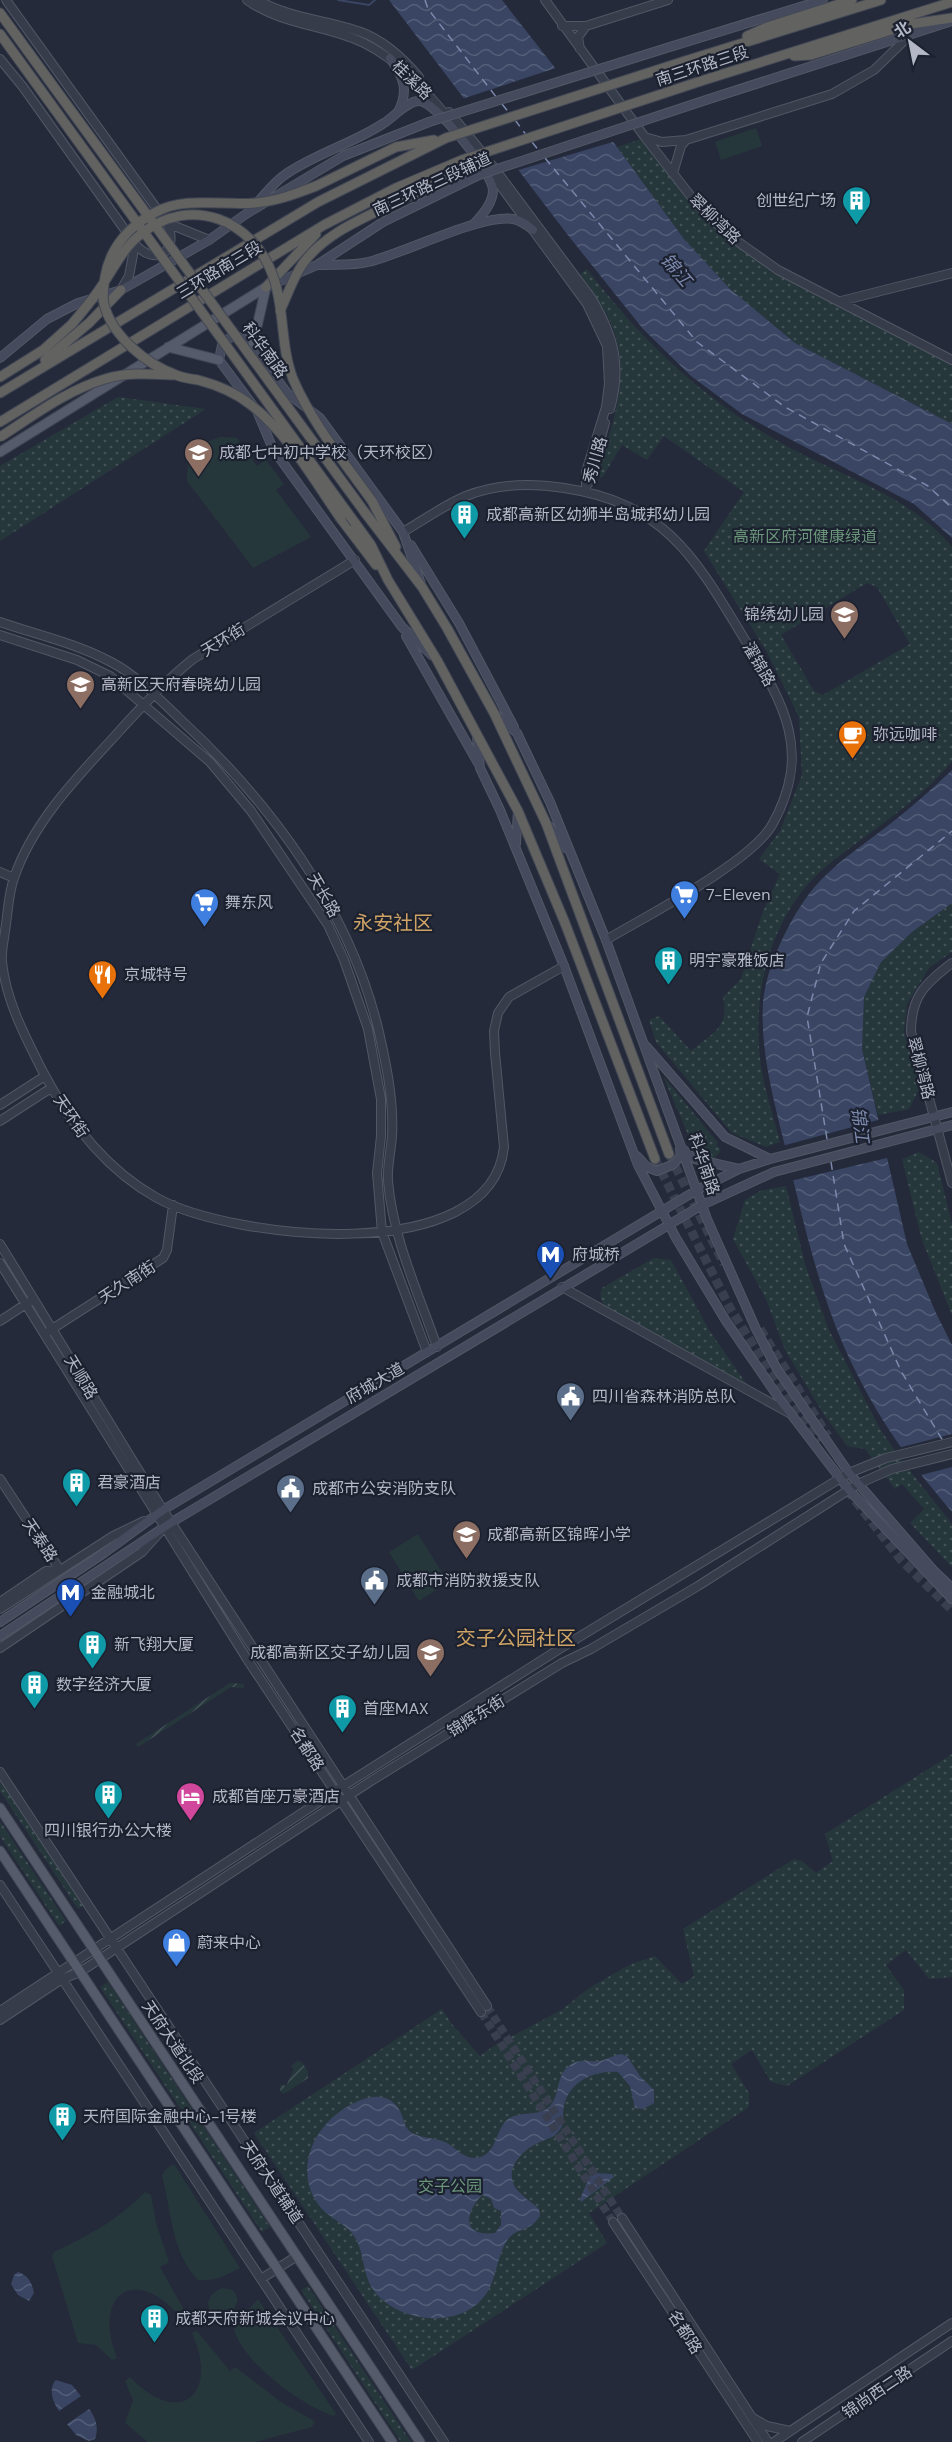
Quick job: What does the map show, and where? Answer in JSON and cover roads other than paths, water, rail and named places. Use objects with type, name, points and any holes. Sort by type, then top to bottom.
[{"type":"highway","points":[[708,54],[767,27],[852,0]]},
{"type":"highway","points":[[708,54],[881,0]]},
{"type":"highway","name":"南三环路三段","points":[[462,159],[952,2]]},
{"type":"highway","name":"科华南路","points":[[0,13],[366,514],[422,587],[494,713],[546,823],[669,1154]]},
{"type":"highway","points":[[783,56],[811,55],[911,24],[952,20]]},
{"type":"highway","name":"科华南路","points":[[0,34],[371,545],[388,580],[437,660],[518,811],[565,922],[655,1159]]},
{"type":"highway","name":"南三环路三段","points":[[446,138],[708,54]]},
{"type":"highway","points":[[388,580],[281,435],[252,405],[220,388],[176,375],[135,352],[124,340],[104,304],[106,267],[124,235],[141,220],[159,210],[178,205],[255,203],[282,199],[316,186],[396,147],[446,138]]},
{"type":"highway","name":"三环路南三段","points":[[0,393],[318,202],[446,138]]},
{"type":"highway","points":[[280,311],[302,265],[310,255],[339,232],[438,183],[462,159]]},
{"type":"highway","name":"三环路南三段","points":[[0,422],[324,225],[396,188],[462,159]]},
{"type":"highway","points":[[0,377],[43,350],[72,324],[127,247],[142,233],[171,219],[190,215],[223,219],[238,227],[255,242],[265,256],[274,278],[288,363],[300,394],[316,422],[372,501],[407,567]]},
{"type":"highway","points":[[266,287],[324,225]]},
{"type":"highway","points":[[24,378],[89,322],[121,290]]},
{"type":"highway","points":[[0,437],[84,387],[106,378],[143,374],[176,375]]},
{"type":"main road","points":[[0,358],[46,319],[78,303],[121,290],[209,240],[246,214],[343,156],[429,122],[824,0]]},
{"type":"main road","name":"南三环路三段辅道","points":[[0,453],[266,287],[317,265],[383,222],[479,175],[909,36],[952,20]]},
{"type":"main road","points":[[390,58],[401,73],[405,88],[402,104],[396,116]]},
{"type":"main road","points":[[246,214],[285,174],[396,116],[408,105],[418,101],[429,104],[451,126],[490,179],[493,191],[489,204],[472,225]]},
{"type":"main road","points":[[317,265],[367,263],[472,225],[497,219],[512,218],[522,221],[533,230]]},
{"type":"main road","points":[[253,344],[266,287]]},
{"type":"main road","points":[[219,360],[222,345],[235,336],[242,337],[253,344],[287,393],[320,418],[403,532],[459,623],[517,733]]},
{"type":"main road","points":[[168,347],[219,360],[257,411],[273,448],[402,627],[480,768]]},
{"type":"main road","points":[[403,532],[422,587]]},
{"type":"main road","points":[[402,627],[437,660]]},
{"type":"main road","name":"科华南路","points":[[494,713],[517,733],[574,859],[606,940],[640,1040],[680,1139],[702,1205],[751,1318],[777,1369],[849,1473],[934,1571],[952,1588]]},
{"type":"main road","name":"科华南路","points":[[477,734],[480,768],[516,847],[564,966],[633,1151],[670,1225],[726,1321],[790,1413],[849,1490],[952,1599]]},
{"type":"main road","points":[[516,847],[518,811]]},
{"type":"main road","points":[[546,823],[574,859]]},
{"type":"main road","points":[[640,1040],[724,1137],[770,1159]]},
{"type":"main road","name":"府城大道","points":[[0,1622],[104,1554],[160,1513],[697,1190],[739,1169],[770,1159],[952,1113]]},
{"type":"main road","name":"府城大道","points":[[0,1636],[168,1525],[702,1205],[774,1172],[952,1125]]},
{"type":"main road","points":[[633,1151],[647,1167],[657,1171],[672,1165],[681,1156],[680,1139]]},
{"type":"main road","points":[[684,1150],[695,1160],[739,1169]]},
{"type":"main road","name":"天府大道北段","points":[[0,1808],[420,2442]]},
{"type":"main road","points":[[0,1851],[392,2442]]},
{"type":"street","points":[[0,59],[23,87],[135,244],[148,255],[157,256],[166,251],[171,244],[172,235],[167,223],[6,0]]},
{"type":"street","name":"桂溪路","points":[[247,0],[261,11],[363,42],[390,58],[406,70],[469,142],[507,195]]},
{"type":"street","name":"桂溪路","points":[[258,0],[324,23],[361,32],[390,47],[434,94],[499,173]]},
{"type":"street","name":"翠柳湾路","points":[[545,0],[562,26],[696,204],[727,234],[778,270],[952,360]]},
{"type":"street","points":[[562,26],[586,26],[668,0]]},
{"type":"street","points":[[12,8],[12,28]]},
{"type":"street","points":[[580,50],[578,38],[586,26]]},
{"type":"street","points":[[644,136],[662,142],[686,140],[832,94],[874,70],[909,36]]},
{"type":"street","points":[[0,40],[14,53]]},
{"type":"street","points":[[673,173],[679,152],[686,140]]},
{"type":"street","name":"秀川路","points":[[499,173],[592,300],[613,342],[614,395],[586,491]]},
{"type":"street","name":"秀川路","points":[[507,195],[587,304],[607,346],[609,384],[606,407],[586,472],[586,491]]},
{"type":"street","points":[[167,223],[209,240]]},
{"type":"street","points":[[121,290],[129,276],[135,244]]},
{"type":"street","points":[[841,301],[952,273]]},
{"type":"street","name":"濯锦路","points":[[403,532],[464,497],[491,488],[522,484],[586,491],[623,503],[648,516],[670,533],[705,573],[783,705],[791,736],[792,758],[786,793],[771,826],[753,847],[606,940]]},
{"type":"street","name":"天环街","points":[[355,560],[193,659],[153,694],[45,817],[14,878],[1,960],[12,1005],[51,1088],[91,1146],[114,1168],[139,1187],[174,1205],[255,1228],[319,1234],[382,1232],[439,1221],[459,1211],[476,1198],[492,1180],[503,1161],[504,1147],[494,1031],[498,1013],[509,997],[564,966]]},
{"type":"street","name":"天长路","points":[[0,622],[78,646],[114,663],[153,694],[217,753],[309,870],[338,918],[354,955],[378,1026],[392,1096],[392,1135],[387,1179],[395,1230],[437,1347]]},
{"type":"street","name":"天长路","points":[[0,635],[85,664],[110,676],[210,762],[251,811],[328,924],[344,960],[368,1029],[381,1099],[381,1136],[377,1173],[382,1232],[427,1352]]},
{"type":"street","points":[[0,872],[14,878]]},
{"type":"street","name":"翠柳湾路","points":[[952,963],[929,981],[917,996],[911,1014],[911,1032],[952,1183]]},
{"type":"street","points":[[0,1105],[45,1076]]},
{"type":"street","points":[[0,1121],[51,1088]]},
{"type":"street","name":"天久南街","points":[[43,1334],[163,1258],[167,1250],[174,1205]]},
{"type":"street","name":"天顺路","points":[[0,1244],[160,1513]]},
{"type":"street","name":"天顺路","points":[[0,1263],[43,1334],[160,1513]]},
{"type":"street","points":[[562,1287],[790,1413]]},
{"type":"street","points":[[0,1321],[34,1299]]},
{"type":"street","name":"锦辉东街","points":[[60,1976],[73,1962],[334,1791],[849,1473],[885,1458],[952,1442]]},
{"type":"street","name":"锦辉东街","points":[[60,1976],[80,1972],[350,1795],[562,1663],[622,1632],[698,1586],[858,1484],[892,1469],[952,1454]]},
{"type":"street","name":"天泰路","points":[[0,1479],[60,1570]]},
{"type":"street","points":[[0,1609],[113,1536],[160,1513],[350,1795]]},
{"type":"street","points":[[0,1648],[142,1552],[168,1525]]},
{"type":"street","name":"名都路","points":[[168,1525],[334,1791],[484,2009],[350,1795]]},
{"type":"street","points":[[0,1602],[46,1571],[60,1570]]},
{"type":"street","points":[[614,1617],[615,1628],[622,1632]]},
{"type":"street","name":"天府大道辅道","points":[[0,1772],[444,2442]]},
{"type":"street","points":[[0,1885],[369,2442]]},
{"type":"street","points":[[0,2011],[60,1976]]},
{"type":"street","points":[[0,2020],[60,1976]]},
{"type":"street","points":[[621,2218],[768,2442]]},
{"type":"street","name":"名都路","points":[[613,2222],[758,2442]]},
{"type":"street","points":[[261,2279],[297,2256]]},
{"type":"street","points":[[774,2442],[952,2323]]},
{"type":"street","name":"锦尚西二路","points":[[801,2442],[952,2341]]},
{"type":"street","points":[[890,2364],[897,2368],[899,2377]]},
{"type":"street","points":[[751,2417],[767,2426],[790,2431]]},
{"type":"water","name":"锦江","points":[[389,0],[502,0],[617,147],[684,239],[730,289],[795,343],[952,424],[952,538],[914,504],[742,414],[691,376],[643,329],[567,234]]},
{"type":"water","name":"锦江","points":[[952,770],[952,903],[912,932],[881,962],[864,997],[862,1049],[907,1244],[952,1345],[952,1512],[888,1429],[857,1374],[834,1321],[808,1239],[769,1079],[764,1040],[763,1002],[767,979],[778,949],[798,910],[820,881]]},
{"type":"water","points":[[621,2054],[627,2056],[640,2076],[654,2090],[654,2103],[643,2109],[635,2108],[630,2086],[618,2072],[592,2075],[572,2089],[564,2105],[563,2123],[559,2131],[527,2150],[513,2167],[512,2180],[515,2187],[539,2209],[540,2216],[532,2225],[515,2233],[507,2241],[500,2255],[490,2288],[475,2306],[461,2314],[445,2318],[428,2318],[396,2309],[382,2300],[369,2282],[354,2235],[321,2208],[308,2181],[307,2167],[315,2140],[333,2117],[359,2101],[382,2097],[395,2104],[412,2133],[443,2141],[466,2156],[481,2157],[491,2150],[501,2127],[510,2118],[540,2112],[550,2106],[562,2074],[569,2066],[576,2062],[599,2061]],"holes":[[[482,2195],[491,2199],[494,2208],[501,2211],[501,2225],[495,2233],[477,2231],[469,2223],[472,2210]]]},
{"type":"water","points":[[591,2173],[612,2174],[614,2177],[581,2202],[580,2199]]},
{"type":"water","points":[[18,2272],[29,2280],[32,2286],[34,2293],[29,2301],[18,2295],[11,2284],[14,2275]]},
{"type":"water","points":[[56,2380],[72,2385],[81,2396],[59,2411],[53,2401],[52,2393]]},
{"type":"water","points":[[89,2409],[95,2420],[97,2431],[95,2439],[89,2441],[76,2435],[67,2424]]},
{"type":"waterway","points":[[338,0],[369,5],[375,0]]},
{"type":"tunnel","points":[[669,1154],[724,1264]]},
{"type":"tunnel","points":[[655,1159],[730,1308],[793,1408],[818,1443]]},
{"type":"tunnel","points":[[760,1329],[828,1436]]},
{"type":"tunnel","points":[[847,1490],[901,1560],[952,1610]]},
{"type":"tunnel","points":[[487,2006],[622,2218]]},
{"type":"tunnel","points":[[481,2012],[613,2222]]},
{"type":"place","name":"创世纪广场","points":[[857,226]]},
{"type":"place","name":"成都七中初中学校（天环校区）","points":[[198,478]]},
{"type":"place","name":"成都高新区幼狮半岛城邦幼儿园","points":[[465,540]]},
{"type":"place","name":"锦绣幼儿园","points":[[845,640]]},
{"type":"place","name":"高新区天府春晓幼儿园","points":[[80,710]]},
{"type":"place","name":"弥远咖啡","points":[[852,760]]},
{"type":"place","name":"7-Eleven","points":[[685,920]]},
{"type":"place","name":"舞东风","points":[[204,928]]},
{"type":"place","name":"明宇豪雅饭店","points":[[668,986]]},
{"type":"place","name":"京城特号","points":[[103,1000]]},
{"type":"place","name":"府城桥","points":[[551,1280]]},
{"type":"place","name":"四川省森林消防总队","points":[[571,1422]]},
{"type":"place","name":"君豪酒店","points":[[76,1508]]},
{"type":"place","name":"成都市公安消防支队","points":[[291,1514]]},
{"type":"place","name":"成都高新区锦晖小学","points":[[466,1560]]},
{"type":"place","name":"成都市消防救援支队","points":[[375,1606]]},
{"type":"place","name":"金融城北","points":[[70,1618]]},
{"type":"place","name":"新飞翔大厦","points":[[93,1670]]},
{"type":"place","name":"成都高新区交子幼儿园","points":[[431,1678]]},
{"type":"place","name":"数字经济大厦","points":[[35,1710]]},
{"type":"place","name":"首座MAX","points":[[342,1734]]},
{"type":"place","name":"四川银行办公大楼","points":[[108,1820]]},
{"type":"place","name":"成都首座万豪酒店","points":[[191,1822]]},
{"type":"place","name":"蔚来中心","points":[[176,1968]]},
{"type":"place","name":"天府国际金融中心-1号楼","points":[[62,2142]]},
{"type":"place","name":"成都天府新城会议中心","points":[[154,2344]]},
{"type":"district","name":"永安社区","points":[[393,923]]},
{"type":"district","name":"交子公园社区","points":[[516,1638]]},
{"type":"park label","name":"高新区府河健康绿道","points":[[805,536]]},
{"type":"park label","name":"交子公园","points":[[450,2186]]}]
